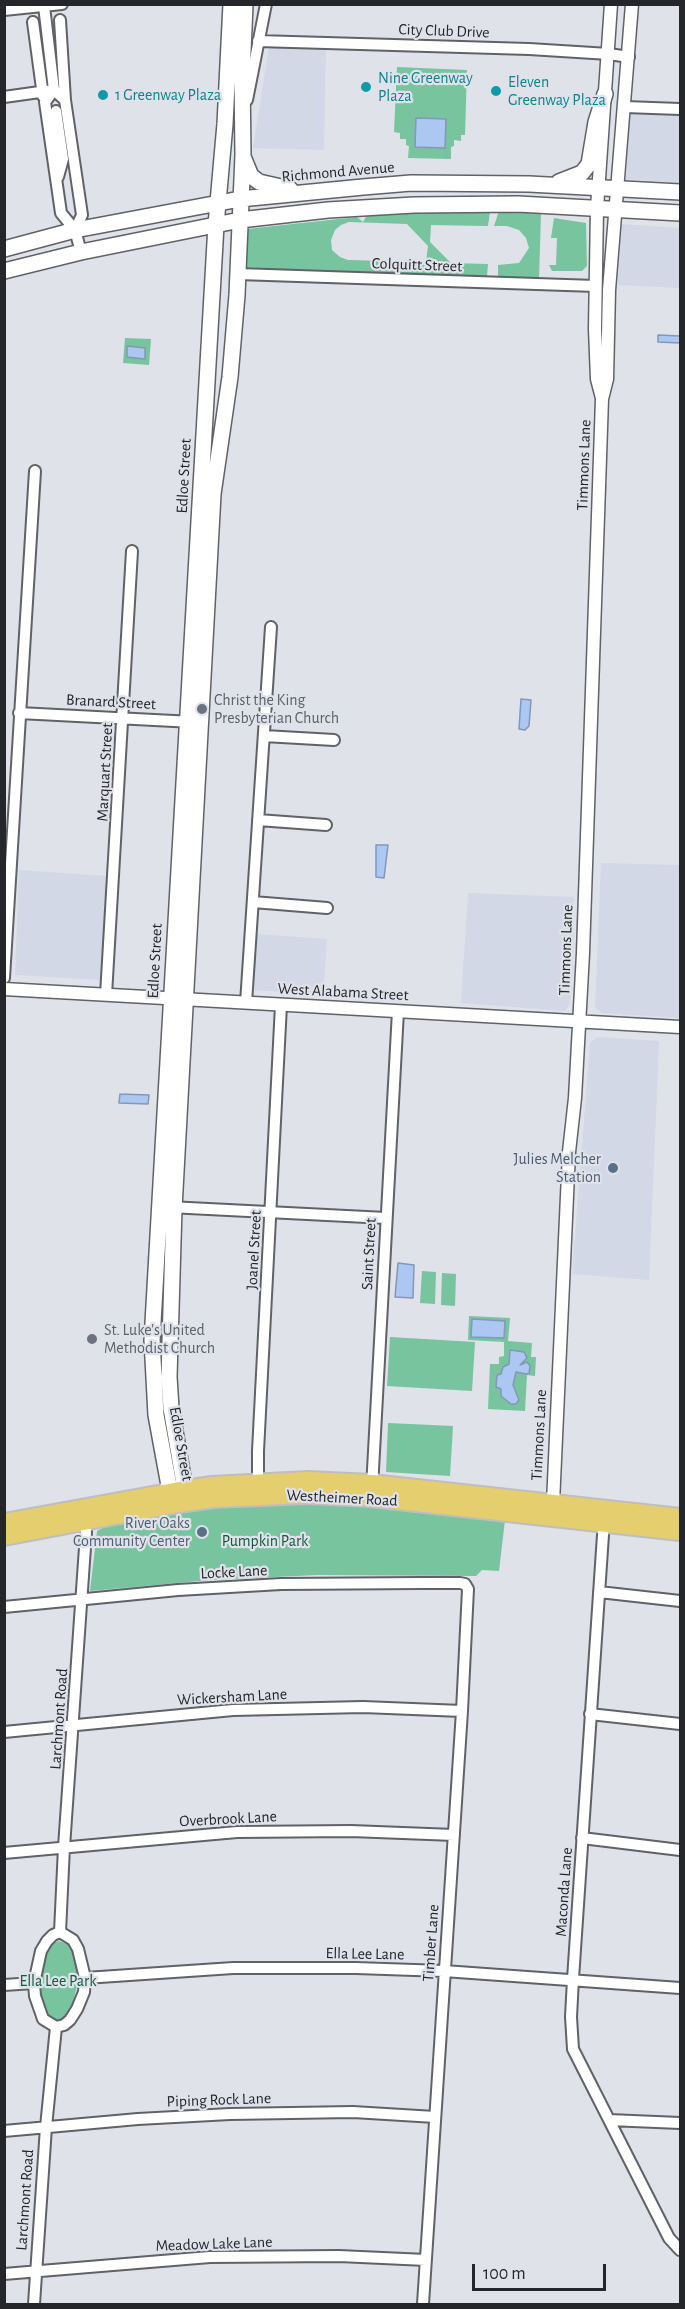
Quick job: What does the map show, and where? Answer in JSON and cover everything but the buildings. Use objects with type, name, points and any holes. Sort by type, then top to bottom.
[{"type":"main road","name":"Edloe Street","points":[[207,493],[228,392],[238,274],[243,155],[242,124],[235,87],[231,4]]},
{"type":"main road","name":"Edloe Street","points":[[178,1494],[168,1357],[170,1309],[163,1122],[178,999],[207,493],[206,391],[216,225],[235,87],[251,39],[245,4]]},
{"type":"main road","points":[[251,39],[252,4]]},
{"type":"main road","points":[[552,184],[582,173],[589,164],[596,122],[605,94]]},
{"type":"main road","points":[[243,155],[251,176],[259,182],[304,192]]},
{"type":"main road","points":[[411,183],[414,205]]},
{"type":"main road","name":"Richmond Avenue","points":[[4,249],[75,230],[240,199],[304,192],[411,183],[552,184],[681,192]]},
{"type":"main road","points":[[4,270],[240,220],[328,210],[414,205],[518,204],[681,213]]},
{"type":"main road","points":[[206,391],[228,392]]},
{"type":"main road","name":"Edloe Street","points":[[178,999],[179,1123],[154,1309],[152,1340],[156,1415],[178,1494]]},
{"type":"main road","points":[[163,1122],[179,1123]]},
{"type":"main road","points":[[154,1309],[170,1309]]},
{"type":"main road","name":"Westheimer Road","points":[[4,1537],[84,1515],[178,1494],[258,1489],[308,1494],[372,1490],[465,1501],[552,1503],[681,1532]]},
{"type":"main road","name":"Westheimer Road","points":[[465,1501],[524,1514],[681,1517]]},
{"type":"main road","points":[[524,1514],[542,1509],[552,1503]]},
{"type":"main road","name":"Westheimer Road","points":[[4,1522],[84,1515]]},
{"type":"street","points":[[4,10],[62,4]]},
{"type":"street","name":"Edloe Street","points":[[242,124],[251,39],[266,4]]},
{"type":"street","name":"Timmons Lane","points":[[602,399],[597,379],[595,329],[597,208],[611,4]]},
{"type":"street","name":"Timmons Lane","points":[[552,1503],[569,1152],[580,1022],[602,399],[608,379],[615,209],[632,4]]},
{"type":"street","points":[[44,6],[54,90],[65,100]]},
{"type":"street","points":[[60,20],[65,100],[82,215],[75,230]]},
{"type":"street","points":[[33,22],[62,216],[75,230],[81,252]]},
{"type":"street","name":"City Club Drive","points":[[251,39],[529,49],[629,57]]},
{"type":"street","points":[[4,97],[43,97],[54,90]]},
{"type":"street","points":[[625,107],[681,109]]},
{"type":"street","points":[[56,111],[63,159],[57,183]]},
{"type":"street","points":[[63,159],[78,181]]},
{"type":"street","name":"Colquitt Street","points":[[238,274],[596,286]]},
{"type":"street","points":[[595,329],[609,329]]},
{"type":"street","points":[[4,978],[35,471]]},
{"type":"street","name":"Marquart Street","points":[[106,995],[132,551]]},
{"type":"street","points":[[246,1003],[271,627]]},
{"type":"street","name":"Branard Street","points":[[19,713],[194,722]]},
{"type":"street","points":[[264,736],[334,740]]},
{"type":"street","points":[[258,820],[326,825]]},
{"type":"street","points":[[253,902],[327,908]]},
{"type":"street","name":"West Alabama Street","points":[[4,989],[681,1027]]},
{"type":"street","name":"Joanel Street","points":[[258,1489],[281,1005]]},
{"type":"street","name":"Saint Street","points":[[372,1490],[398,1011]]},
{"type":"street","points":[[167,1207],[386,1218]]},
{"type":"street","name":"Larchmont Road","points":[[60,1932],[82,1601],[84,1515]]},
{"type":"street","name":"Maconda Lane","points":[[605,1516],[573,1979],[573,2049],[669,2238],[681,2250]]},
{"type":"street","name":"Locke Lane","points":[[4,1607],[178,1590],[281,1584],[369,1582],[465,1584]]},
{"type":"street","name":"Timber Lane","points":[[423,2304],[469,1594],[465,1584]]},
{"type":"street","points":[[599,1592],[681,1601]]},
{"type":"street","name":"Wickersham Lane","points":[[4,1732],[233,1710],[363,1707],[462,1711]]},
{"type":"street","points":[[590,1714],[681,1724]]},
{"type":"street","name":"Overbrook Lane","points":[[4,1853],[237,1832],[351,1831],[454,1835]]},
{"type":"street","points":[[582,1838],[681,1850]]},
{"type":"street","points":[[60,1932],[73,1940],[78,1949],[85,1978],[84,1992],[70,2020],[56,2026],[43,2019],[33,1983],[40,1951],[53,1935],[60,1932]]},
{"type":"street","name":"Ella Lee Lane","points":[[85,1978],[234,1968],[356,1968],[444,1971],[681,1988]]},
{"type":"street","points":[[4,1985],[33,1983]]},
{"type":"street","name":"Larchmont Road","points":[[34,2304],[46,2127],[56,2026]]},
{"type":"street","name":"Piping Rock Lane","points":[[4,2131],[138,2119],[230,2114],[353,2112],[435,2117]]},
{"type":"street","points":[[609,2120],[681,2122]]},
{"type":"street","name":"Meadow Lake Lane","points":[[4,2274],[210,2257],[339,2256],[426,2260]]},
{"type":"shaded area","points":[[269,46],[326,46],[324,150],[253,148]]},
{"type":"shaded area","points":[[629,113],[680,115],[680,183],[626,179]]},
{"type":"shaded area","points":[[621,224],[680,228],[680,288],[618,285]]},
{"type":"shaded area","points":[[601,863],[680,865],[680,1018],[602,1013],[595,1007]]},
{"type":"shaded area","points":[[19,870],[106,876],[101,980],[15,975]]},
{"type":"shaded area","points":[[468,893],[574,897],[573,971],[570,1004],[565,1011],[461,1003]]},
{"type":"shaded area","points":[[256,934],[327,939],[323,995],[254,990]]},
{"type":"shaded area","points":[[597,1037],[659,1041],[649,1280],[572,1274],[590,1043]]},
{"type":"green space","points":[[397,67],[467,70],[465,135],[461,135],[461,141],[454,140],[454,146],[451,147],[451,159],[408,158],[409,146],[406,145],[406,139],[400,139],[400,133],[394,132]]},
{"type":"green space","points":[[420,211],[490,212],[488,226],[431,225],[430,242],[451,263],[488,264],[487,276],[243,268],[247,229],[357,217],[363,222],[367,215]],"holes":[[[349,222],[407,224],[428,246],[426,262],[348,260],[332,250],[331,240],[335,230]]]},
{"type":"green space","points":[[499,211],[541,214],[539,279],[498,278],[498,265],[519,263],[529,248],[526,238],[519,230],[507,226],[494,226]]},
{"type":"green space","points":[[554,218],[586,223],[587,266],[582,271],[552,271],[549,265],[556,265],[557,238],[551,238]]},
{"type":"green space","points":[[125,338],[151,339],[149,365],[123,363]]},
{"type":"green space","points":[[422,1271],[436,1272],[435,1304],[420,1303]]},
{"type":"green space","points":[[442,1273],[456,1274],[455,1306],[441,1305]]},
{"type":"green space","points":[[469,1316],[510,1318],[508,1341],[532,1343],[531,1357],[536,1357],[535,1376],[527,1375],[525,1411],[488,1409],[490,1364],[499,1364],[499,1357],[504,1356],[504,1342],[468,1340]]},
{"type":"green space","points":[[390,1337],[475,1342],[472,1391],[387,1386]]},
{"type":"green space","points":[[388,1423],[453,1426],[450,1476],[386,1472]]},
{"type":"green space","name":"Pumpkin Park","points":[[258,1504],[341,1504],[505,1520],[499,1571],[482,1570],[476,1576],[317,1575],[210,1580],[90,1591],[97,1531],[106,1526],[184,1511]]},
{"type":"green space","name":"Ella Lee Park","points":[[59,1941],[69,1945],[73,1952],[79,1978],[72,2006],[63,2019],[56,2022],[46,2017],[38,1983],[44,1953],[51,1944]]},
{"type":"water","points":[[416,118],[446,119],[445,148],[415,147]]},
{"type":"water","points":[[658,335],[680,336],[680,343],[658,342]]},
{"type":"water","points":[[127,346],[145,348],[145,359],[127,357]]},
{"type":"water","points":[[521,699],[531,700],[529,726],[525,730],[519,729]]},
{"type":"water","points":[[376,845],[388,845],[384,878],[376,877]]},
{"type":"water","points":[[120,1094],[149,1095],[148,1104],[119,1103]]},
{"type":"water","points":[[398,1263],[414,1265],[413,1298],[395,1297]]},
{"type":"water","points":[[472,1319],[505,1321],[504,1338],[471,1337]]},
{"type":"water","points":[[510,1350],[524,1352],[527,1358],[520,1365],[527,1362],[530,1366],[529,1373],[516,1372],[513,1385],[519,1400],[516,1404],[511,1404],[501,1396],[501,1389],[496,1387],[497,1375],[501,1374],[503,1367],[509,1364]]},
{"type":"place","name":"Nine Greenway Plaza","points":[[366,87]]},
{"type":"place","name":"Eleven Greenway Plaza","points":[[496,91]]},
{"type":"place","name":"1 Greenway Plaza","points":[[103,95]]},
{"type":"place","name":"Christ the King Presbyterian Church","points":[[202,709]]},
{"type":"place","name":"Julies Melcher Station","points":[[613,1168]]},
{"type":"place","name":"St. Luke's United Methodist Church","points":[[92,1339]]},
{"type":"place","name":"River Oaks Community Center","points":[[202,1532]]}]
